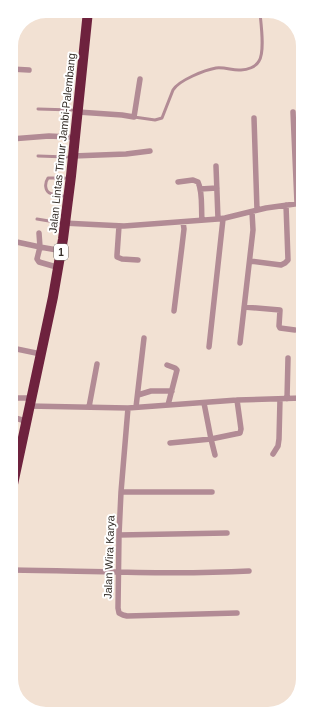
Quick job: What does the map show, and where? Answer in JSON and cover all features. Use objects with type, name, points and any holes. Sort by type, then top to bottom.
[{"type":"highway","name":"Jalan Lintas Timur Jambi-Palembang","points":[[18,435],[53,297],[63,238],[63,196],[65,178],[70,157],[69,136],[75,111],[82,18]]},
{"type":"highway","name":"Jalan Lintas Timur Jambi-Palembang","points":[[18,455],[36,353],[63,223],[87,18]]},
{"type":"street","points":[[18,69],[29,70]]},
{"type":"street","points":[[75,111],[134,117],[140,79]]},
{"type":"street","points":[[293,112],[296,158]]},
{"type":"street","points":[[240,344],[253,230],[254,118]]},
{"type":"street","points":[[18,137],[69,136]]},
{"type":"street","points":[[70,157],[150,151]]},
{"type":"street","points":[[209,348],[220,219],[216,166]]},
{"type":"street","points":[[178,182],[196,181],[200,185],[202,220]]},
{"type":"street","points":[[200,189],[217,188]]},
{"type":"street","points":[[63,223],[119,226],[220,219],[296,203]]},
{"type":"street","points":[[250,261],[281,264],[288,260],[286,205]]},
{"type":"street","points":[[174,311],[183,240],[183,222]]},
{"type":"street","points":[[119,226],[118,257],[122,259],[138,260]]},
{"type":"street","points":[[39,233],[40,247],[37,256],[38,260],[39,262],[53,266]]},
{"type":"street","points":[[18,242],[57,250]]},
{"type":"street","points":[[244,307],[280,310],[279,327],[282,329],[295,330]]},
{"type":"street","points":[[136,408],[144,338]]},
{"type":"street","points":[[18,349],[36,353]]},
{"type":"street","points":[[287,399],[288,358]]},
{"type":"street","points":[[89,407],[97,364]]},
{"type":"street","points":[[167,365],[178,370],[168,405]]},
{"type":"street","points":[[138,394],[151,391],[172,391]]},
{"type":"street","points":[[18,400],[27,403],[136,408],[237,400],[296,398]]},
{"type":"street","points":[[273,454],[279,442],[280,399]]},
{"type":"street","points":[[170,443],[211,439],[238,434],[241,431],[237,400]]},
{"type":"street","points":[[204,403],[215,455]]},
{"type":"street","name":"Jalan Wira Karya","points":[[128,408],[119,535],[119,613],[127,616],[237,613]]},
{"type":"street","points":[[18,419],[22,420]]},
{"type":"street","points":[[121,492],[212,492]]},
{"type":"street","points":[[119,535],[227,533]]},
{"type":"street","points":[[18,570],[119,572],[249,571]]},
{"type":"lane","points":[[134,117],[155,120],[162,118],[173,90],[181,82],[192,76],[215,68],[241,70],[254,67],[260,61],[262,52],[260,18]]},
{"type":"lane","points":[[38,109],[75,111]]},
{"type":"lane","points":[[38,156],[70,157]]},
{"type":"lane","points":[[63,196],[47,192],[46,183],[48,178],[65,178]]},
{"type":"lane","points":[[37,219],[63,223]]}]
